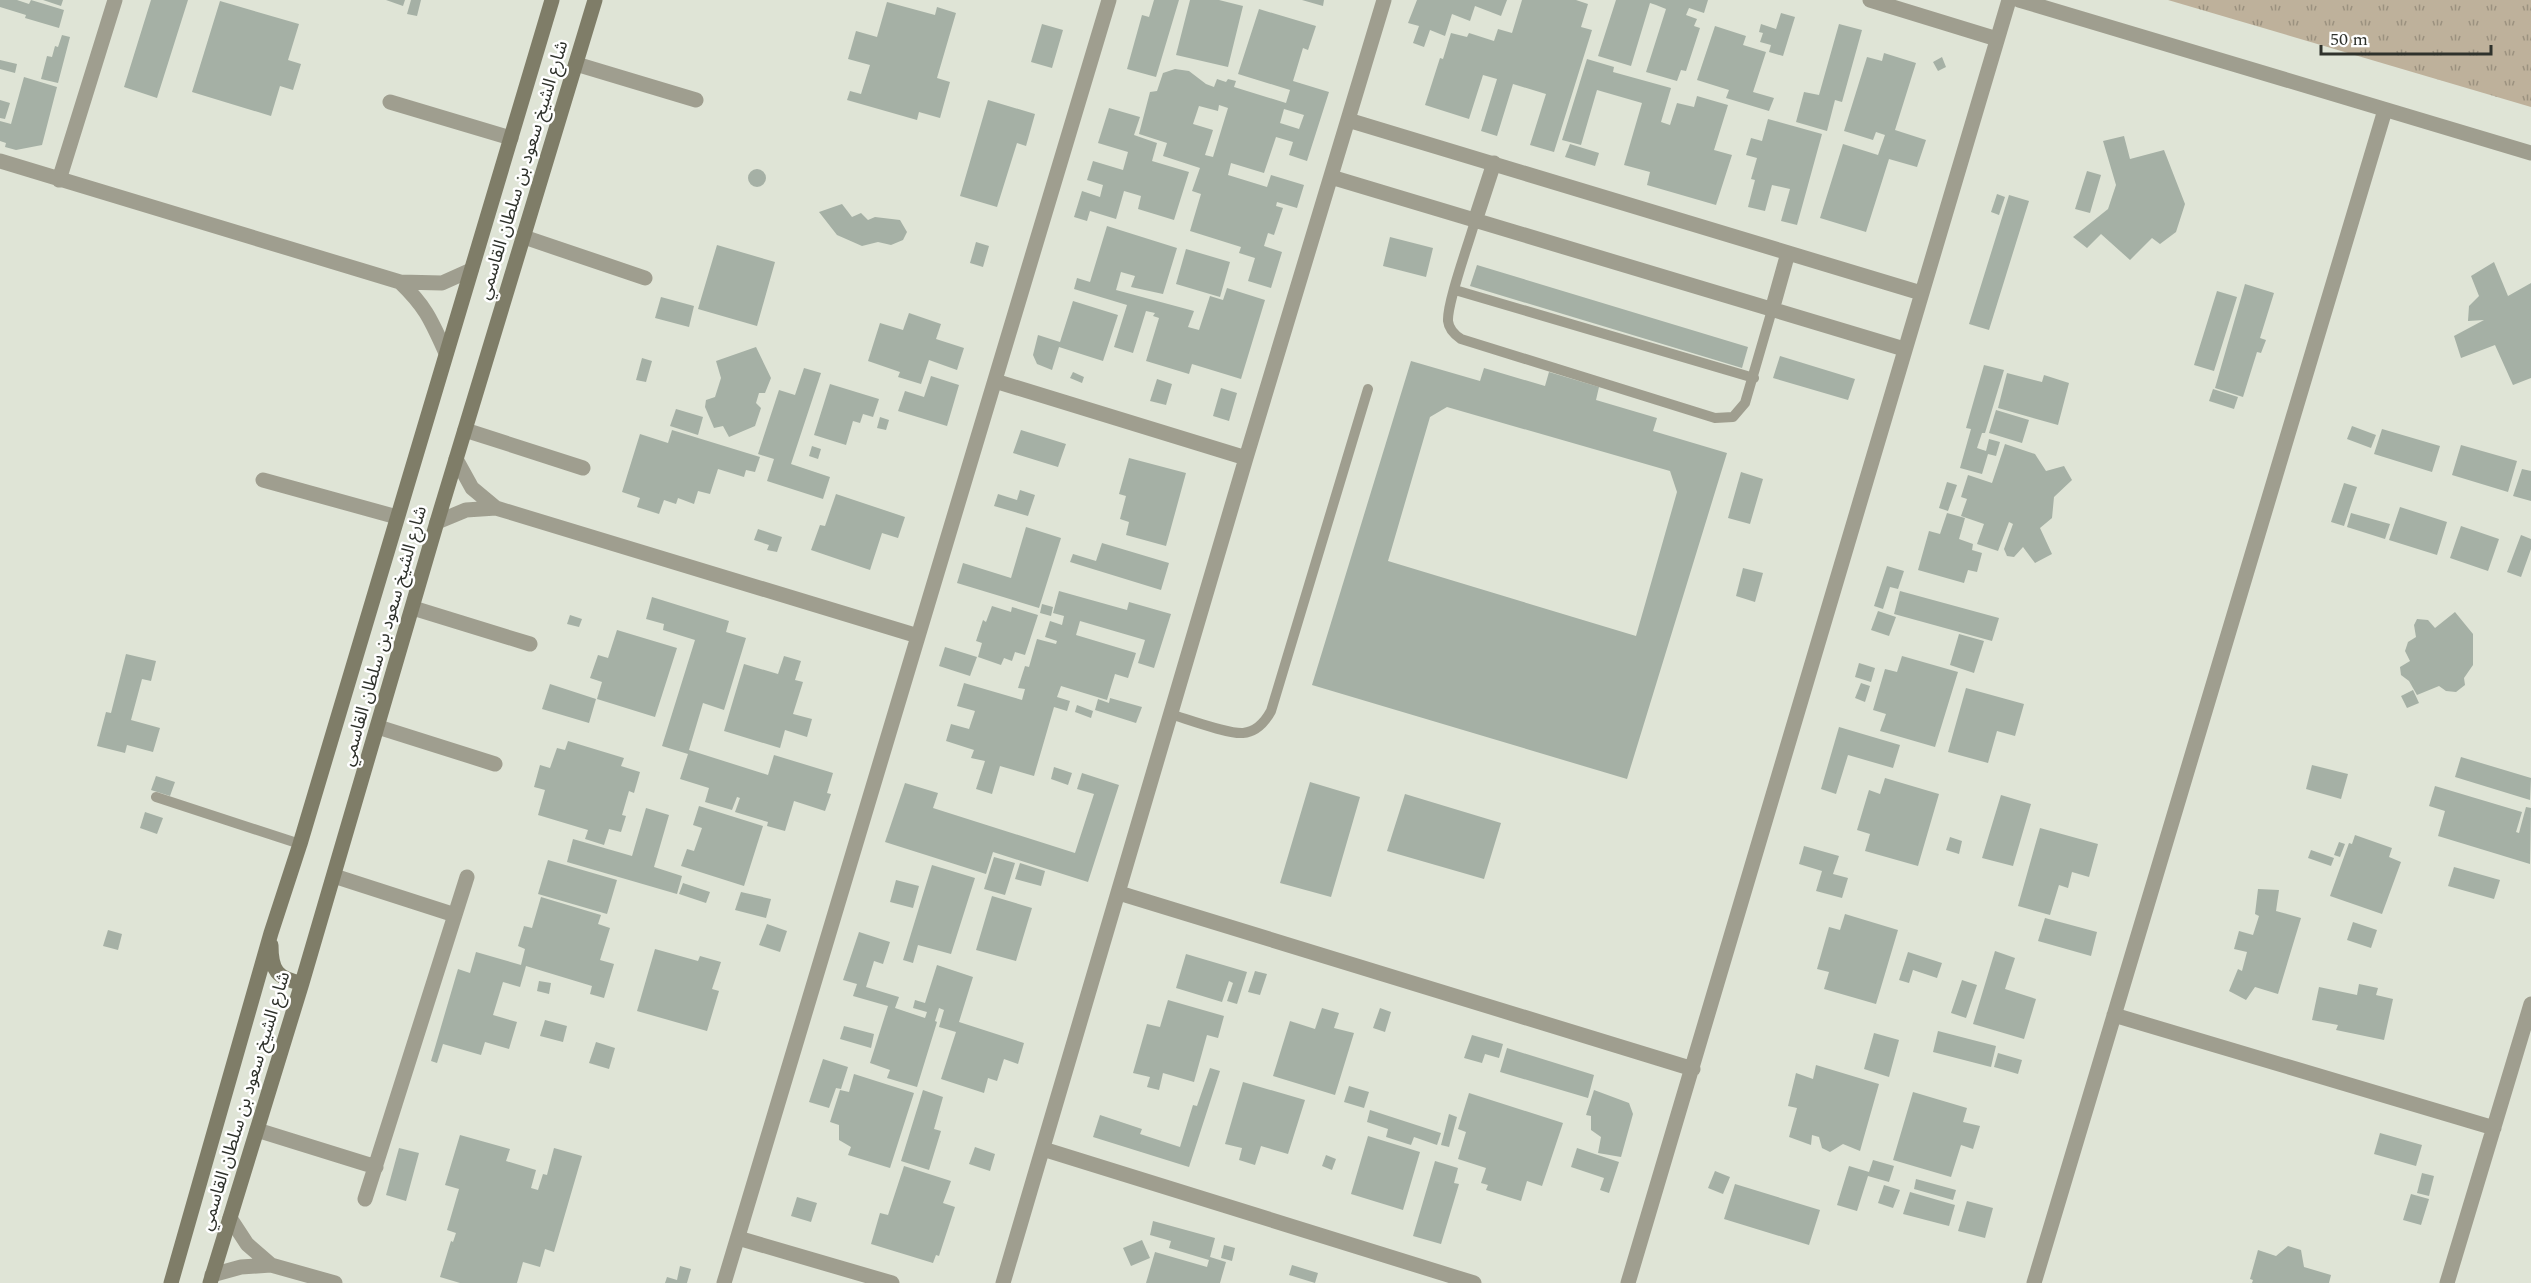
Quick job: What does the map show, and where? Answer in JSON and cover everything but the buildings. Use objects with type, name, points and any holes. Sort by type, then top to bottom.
[{"type":"main road","name":"شارع الشيخ سعود بن سلطان القاسمي","points":[[171,1283],[271,933],[300,844],[552,0]]},
{"type":"main road","name":"شارع الشيخ سعود بن سلطان القاسمي","points":[[211,1279],[302,983],[437,522],[596,0]]},
{"type":"main road","points":[[271,933],[274,968],[281,976],[302,983]]},
{"type":"street","points":[[59,180],[115,0]]},
{"type":"street","points":[[724,1283],[1109,0]]},
{"type":"street","points":[[1003,1283],[1246,458],[1384,0]]},
{"type":"street","points":[[1870,0],[1997,39]]},
{"type":"street","points":[[1628,1283],[2008,0]]},
{"type":"street","points":[[2019,0],[2531,153]]},
{"type":"street","points":[[576,64],[696,100]]},
{"type":"street","points":[[390,102],[511,138]]},
{"type":"street","points":[[2034,1283],[2385,110]]},
{"type":"street","points":[[1348,120],[1921,293]]},
{"type":"street","points":[[0,161],[400,282],[441,283],[471,270]]},
{"type":"street","points":[[1475,221],[1494,163]]},
{"type":"street","points":[[1330,177],[1904,349]]},
{"type":"street","points":[[524,237],[645,278]]},
{"type":"street","points":[[1772,310],[1788,253]]},
{"type":"street","points":[[400,282],[425,309],[434,323],[446,353]]},
{"type":"street","points":[[995,381],[1246,458]]},
{"type":"street","points":[[465,430],[583,468]]},
{"type":"street","points":[[456,459],[472,488],[496,508]]},
{"type":"street","points":[[263,480],[397,517]]},
{"type":"street","points":[[437,522],[466,510],[496,508],[918,636]]},
{"type":"street","points":[[413,608],[530,644]]},
{"type":"street","points":[[378,727],[495,764]]},
{"type":"street","points":[[334,876],[455,915]]},
{"type":"street","points":[[365,1199],[467,877]]},
{"type":"street","points":[[1119,893],[1693,1069]]},
{"type":"street","points":[[2447,1283],[2531,1004]]},
{"type":"street","points":[[2114,1015],[2494,1128]]},
{"type":"street","points":[[257,1130],[376,1167]]},
{"type":"street","points":[[1043,1149],[1474,1283]]},
{"type":"street","points":[[230,1218],[248,1244],[271,1265]]},
{"type":"street","points":[[738,1238],[892,1283]]},
{"type":"street","points":[[211,1279],[241,1267],[271,1265],[329,1282]]},
{"type":"lane","points":[[1475,221],[1448,320],[1450,328],[1461,339],[1715,418],[1733,417],[1741,411],[1754,378],[1772,310]]},
{"type":"lane","points":[[1455,290],[1754,378]]},
{"type":"lane","points":[[1170,714],[1242,734],[1260,727],[1267,720],[1368,389]]},
{"type":"lane","points":[[156,797],[300,844]]},
{"type":"green space","points":[[2168,0],[2531,0],[2531,107]]}]
